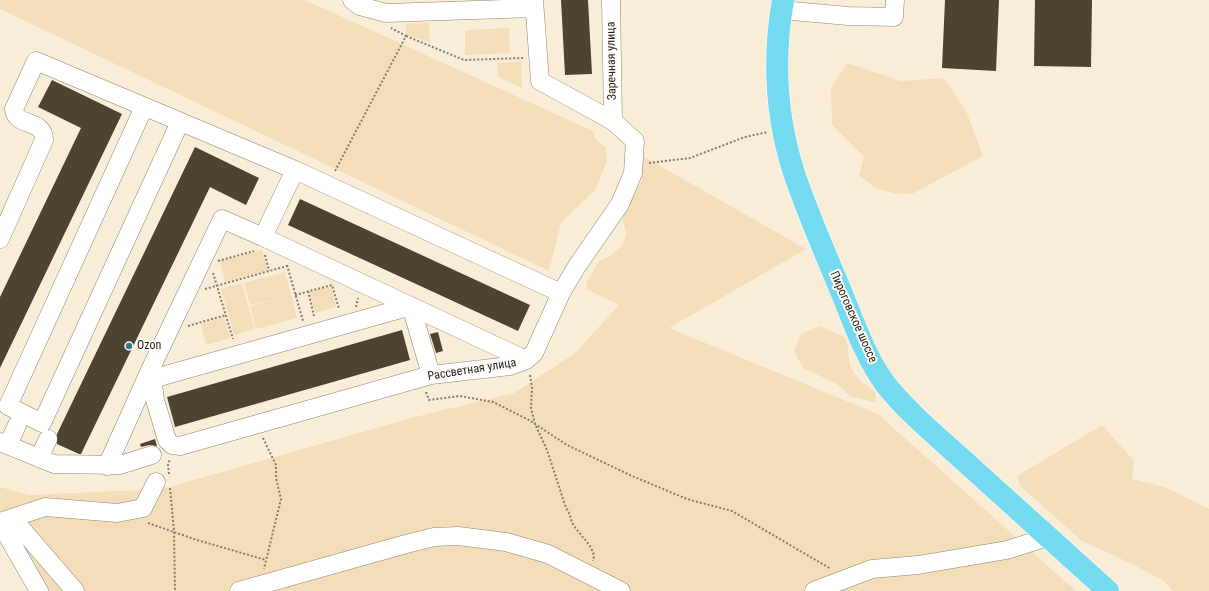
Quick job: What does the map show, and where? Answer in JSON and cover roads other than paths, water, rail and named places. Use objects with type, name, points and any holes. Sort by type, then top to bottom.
[{"type":"main road","name":"Пироговское шоссе","points":[[782,5],[777,63],[784,129],[794,172],[820,241],[866,350],[886,384],[927,427],[1108,591]]},
{"type":"street","points":[[352,0],[360,6],[386,13],[534,4],[540,81],[613,121]]},
{"type":"street","name":"Заречная улица","points":[[611,0],[613,121]]},
{"type":"street","points":[[782,5],[848,16],[894,17],[895,0]]},
{"type":"street","points":[[0,239],[44,140],[44,133],[40,128],[18,118],[14,109],[36,61],[295,170],[561,293]]},
{"type":"street","points":[[144,106],[8,406],[42,423],[180,122]]},
{"type":"street","name":"Рассветная улица","points":[[152,374],[155,400],[167,440],[173,446],[180,446],[427,376],[510,366],[526,360],[536,349],[561,293],[620,204],[633,173],[635,141],[613,121]]},
{"type":"street","points":[[261,245],[295,170]]},
{"type":"street","points":[[106,466],[152,374],[222,219],[261,245],[282,246],[526,360]]},
{"type":"street","points":[[152,374],[307,336],[411,306]]},
{"type":"street","points":[[411,306],[427,376]]},
{"type":"street","points":[[18,425],[4,444],[54,464],[106,466],[120,465],[152,455]]},
{"type":"street","points":[[39,458],[48,439]]},
{"type":"street","points":[[4,521],[45,507],[117,513],[143,508],[165,483]]},
{"type":"street","points":[[4,521],[39,591]]},
{"type":"street","points":[[4,521],[75,591]]},
{"type":"street","points":[[239,591],[434,537],[458,536],[506,542],[548,554],[621,591]]},
{"type":"street","points":[[814,591],[872,569],[918,565],[1007,550],[1048,537]]},
{"type":"place","name":"Ozon","points":[[129,346]]}]
